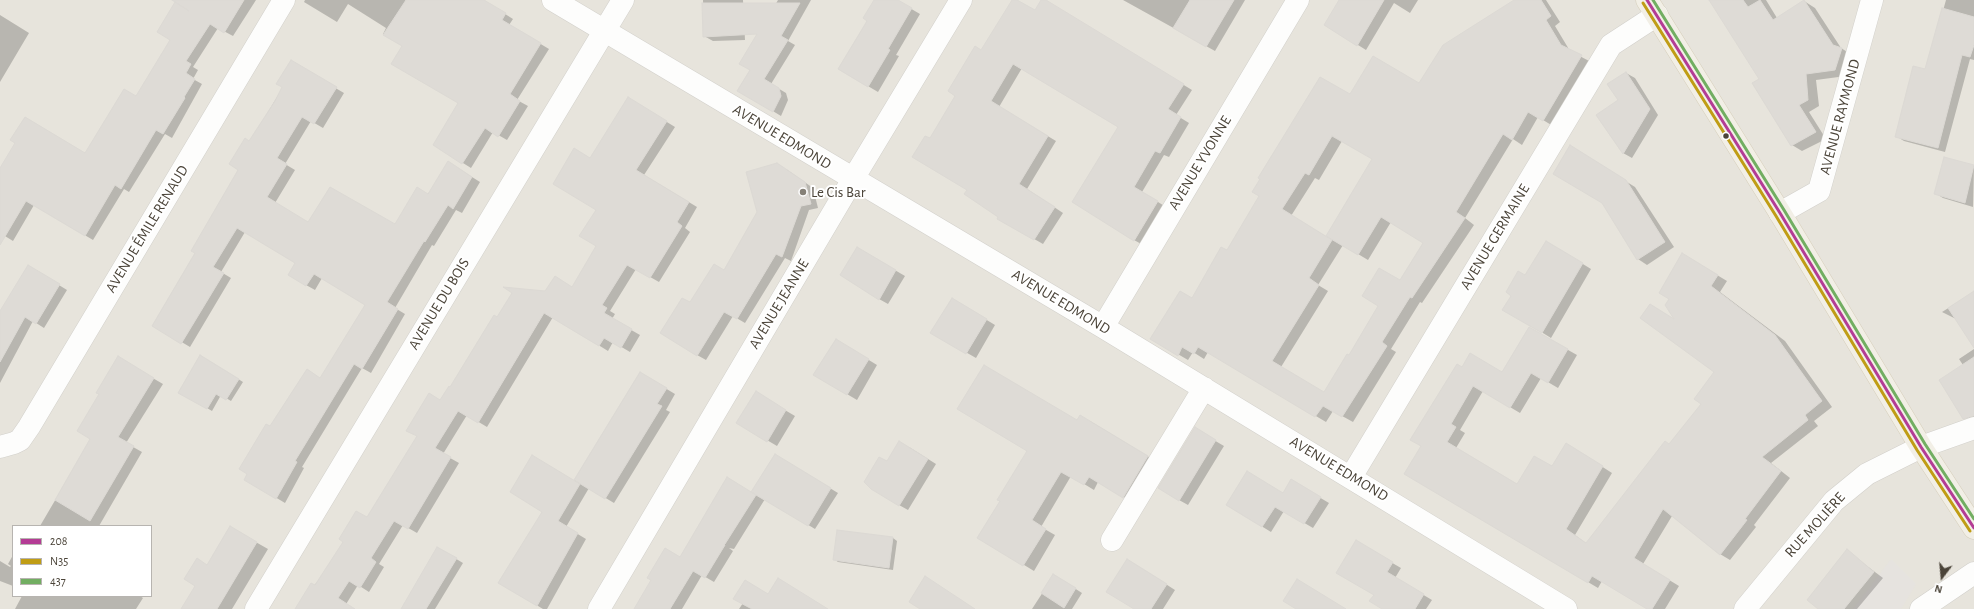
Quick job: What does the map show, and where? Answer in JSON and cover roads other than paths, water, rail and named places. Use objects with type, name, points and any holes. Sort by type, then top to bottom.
[{"type":"main road","points":[[1652,8],[1714,110],[1780,213],[1920,447],[1974,528]]},
{"type":"street","name":"AVENUE ÉMILE RENAUD","points":[[1,447],[20,440],[29,427],[284,0]]},
{"type":"street","name":"AVENUE EDMOND","points":[[553,0],[1103,327],[1566,609]]},
{"type":"street","name":"AVENUE DU BOIS","points":[[256,609],[622,0]]},
{"type":"street","name":"AVENUE JEANNE","points":[[598,609],[852,179],[961,0]]},
{"type":"street","name":"AVENUE YVONNE","points":[[1103,327],[1298,0]]},
{"type":"street","name":"AVENUE RAYMOND","points":[[1780,213],[1819,192],[1872,0]]},
{"type":"street","name":"AVENUE GERMAINE","points":[[1351,477],[1611,45],[1652,8]]},
{"type":"street","points":[[1112,540],[1204,388]]},
{"type":"street","name":"RUE MOLIÈRE","points":[[1745,609],[1834,501],[1867,474],[1920,447],[1974,428]]},
{"type":"street","points":[[1921,609],[1974,573]]},
{"type":"place","name":"Le Cis Bar","points":[[803,192]]}]
